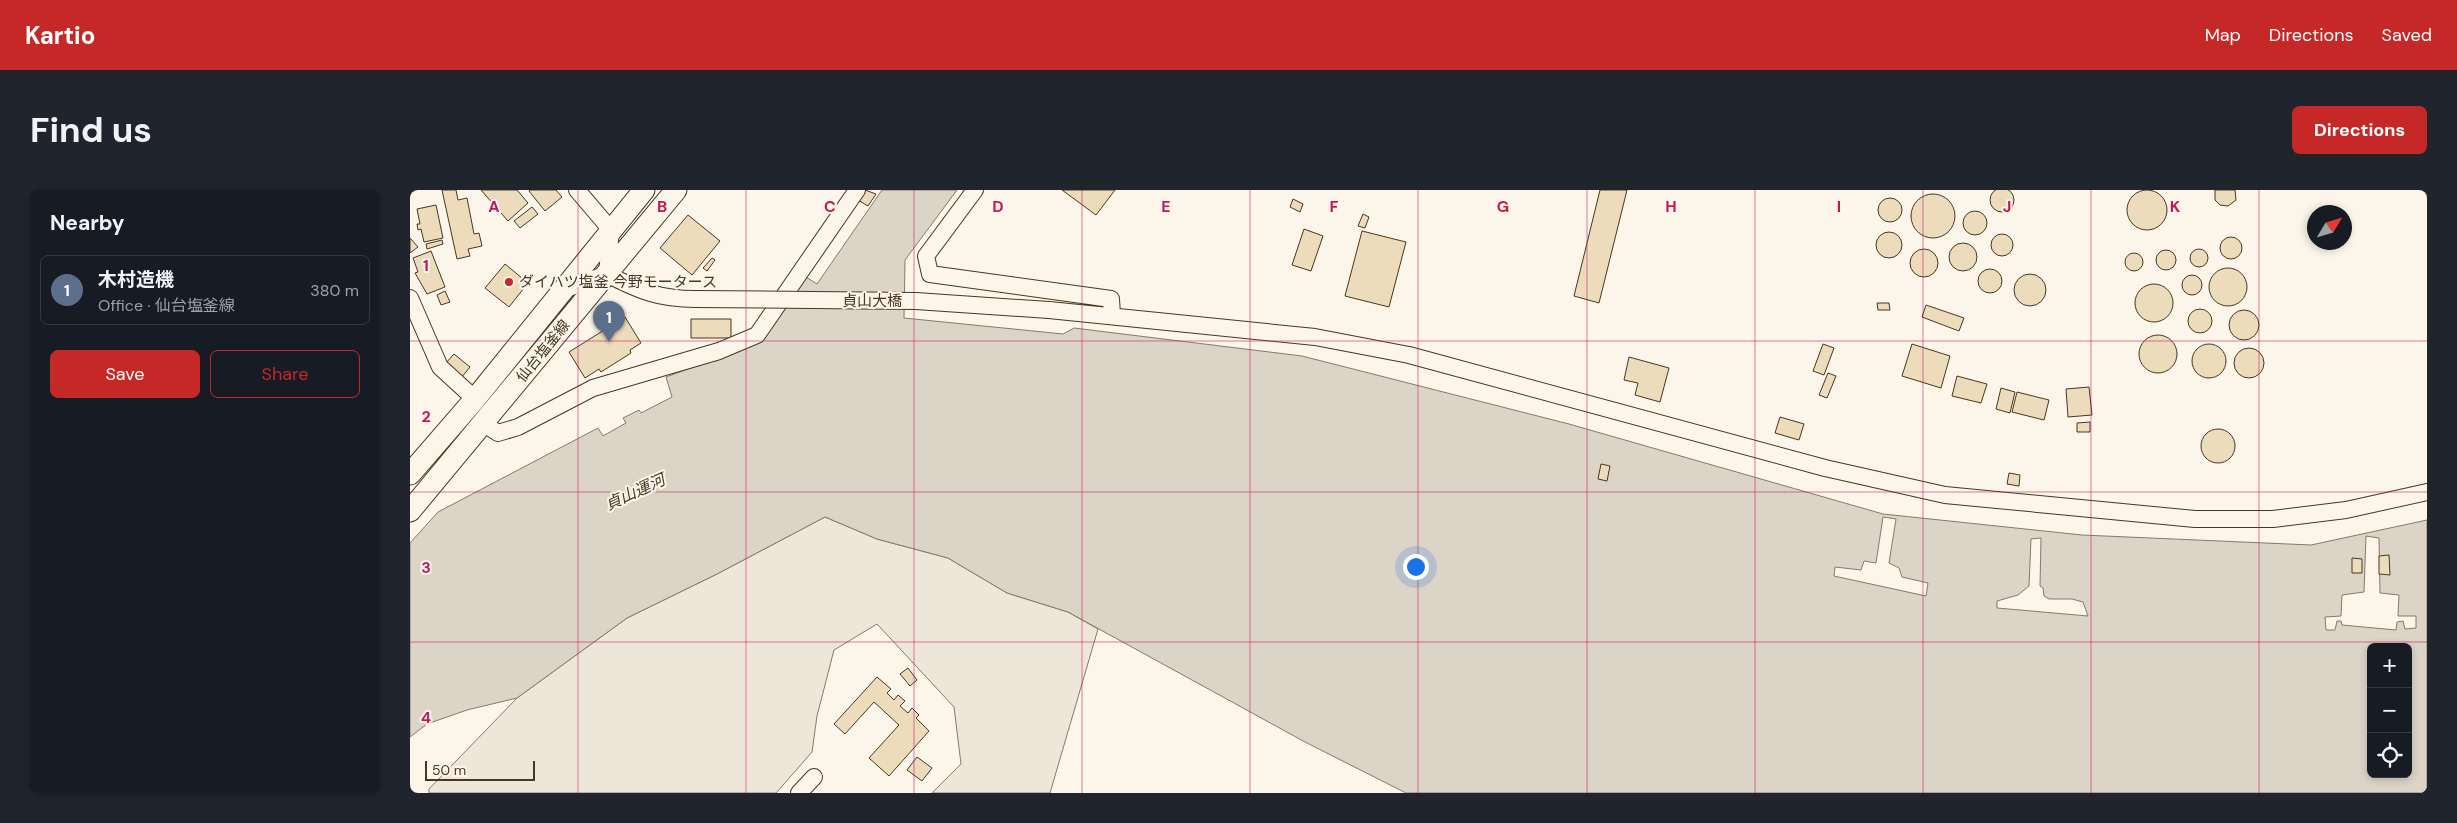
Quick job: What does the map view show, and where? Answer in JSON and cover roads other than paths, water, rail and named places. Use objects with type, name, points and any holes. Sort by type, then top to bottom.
[{"type":"main road","name":"仙台塩釜線","points":[[410,474],[566,289],[644,190]]},
{"type":"main road","name":"仙台塩釜線","points":[[410,511],[676,190]]},
{"type":"street","points":[[566,289],[607,274],[611,230],[576,190]]},
{"type":"street","points":[[484,424],[498,433],[518,426],[594,388],[719,351],[757,335],[857,190]]},
{"type":"street","points":[[975,190],[926,256],[930,274],[1111,299],[1112,315]]},
{"type":"street","name":"貞山大橋","points":[[607,274],[650,294],[670,299],[916,301],[1112,315],[1316,338],[1409,355],[1826,468],[1945,495],[2195,519],[2272,519],[2346,510],[2427,492]]},
{"type":"street","points":[[410,298],[440,367],[475,399]]},
{"type":"street","points":[[799,793],[814,777]]},
{"type":"water","name":"貞山運河","points":[[882,190],[957,190],[905,260],[904,318],[1063,334],[1074,328],[1302,356],[1569,424],[1883,514],[2082,535],[2311,545],[2427,520],[2427,793],[1406,793],[1305,742],[1068,612],[1007,593],[948,558],[877,539],[825,517],[717,574],[627,618],[517,698],[467,710],[427,724],[410,737],[410,543],[438,512],[598,428],[603,436],[626,423],[623,418],[639,410],[641,413],[672,397],[666,377],[761,342],[806,277],[817,284]]},
{"type":"place","name":"ダイハツ塩釜 今野モータース","points":[[509,282]]},
{"type":"place","name":"木村造機","points":[[609,342]]}]
